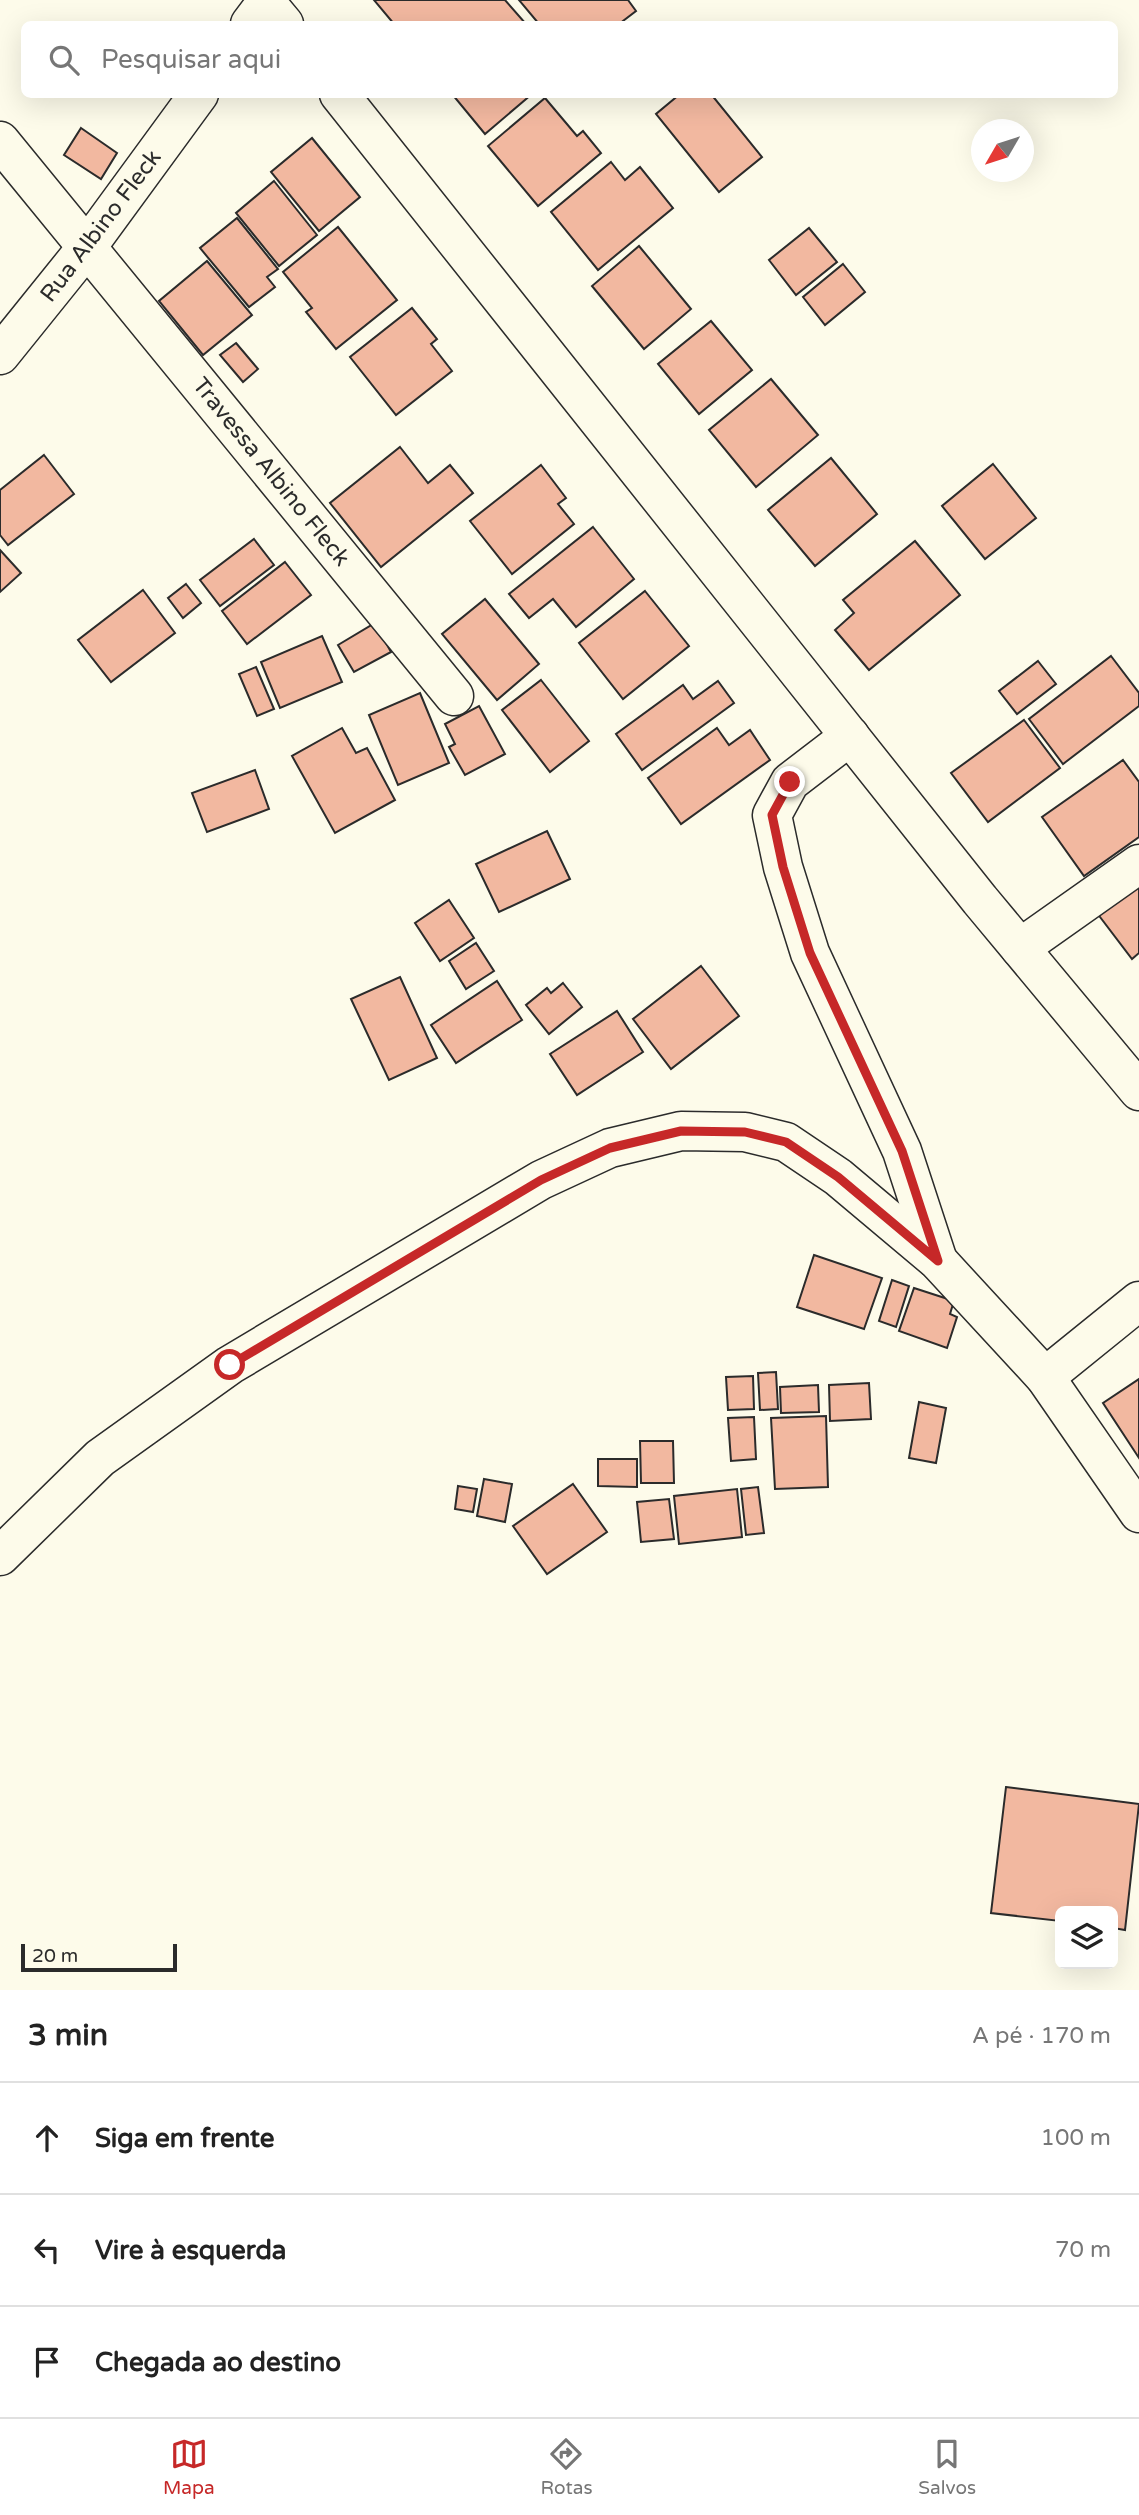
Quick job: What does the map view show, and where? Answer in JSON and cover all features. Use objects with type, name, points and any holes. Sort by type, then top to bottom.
[{"type":"street","name":"Rua Albino Fleck","points":[[0,355],[87,247],[196,98]]},
{"type":"street","points":[[342,98],[1020,948],[1139,1091]]},
{"type":"street","name":"Travessa Albino Fleck","points":[[0,141],[454,696]]},
{"type":"street","points":[[850,736],[790,782],[772,815],[783,867],[810,953],[902,1151],[938,1261]]},
{"type":"street","points":[[1020,948],[1139,864]]},
{"type":"street","points":[[0,1556],[100,1458],[230,1365],[541,1180],[610,1148],[681,1131],[745,1132],[786,1142],[838,1177],[938,1261],[1045,1377],[1139,1513]]},
{"type":"street","points":[[1045,1377],[1139,1301]]},
{"type":"building","points":[[374,0],[505,0],[523,21],[392,21]]},
{"type":"building","points":[[519,0],[628,0],[636,11],[623,21],[536,21]]},
{"type":"building","points":[[455,98],[527,98],[485,134]]},
{"type":"building","points":[[545,98],[577,136],[583,131],[601,153],[538,206],[488,146]]},
{"type":"building","points":[[675,98],[714,98],[762,157],[719,192],[656,114]]},
{"type":"building","points":[[81,128],[117,153],[101,179],[64,155]]},
{"type":"building","points":[[312,138],[360,197],[319,231],[271,172]]},
{"type":"building","points":[[611,162],[625,180],[640,167],[673,208],[598,270],[551,212]]},
{"type":"building","points":[[274,181],[317,235],[279,266],[236,213]]},
{"type":"building","points":[[237,218],[278,269],[267,277],[275,287],[249,307],[200,248]]},
{"type":"building","points":[[338,227],[397,300],[336,349],[306,312],[312,308],[283,272]]},
{"type":"building","points":[[809,228],[837,262],[796,295],[769,260]]},
{"type":"building","points":[[639,246],[691,309],[644,349],[592,286]]},
{"type":"building","points":[[207,261],[252,315],[203,355],[159,301]]},
{"type":"building","points":[[843,264],[865,292],[825,325],[803,297]]},
{"type":"building","points":[[412,308],[437,339],[431,344],[452,371],[396,415],[350,357]]},
{"type":"building","points":[[711,321],[752,370],[699,414],[658,364]]},
{"type":"building","points":[[236,343],[258,369],[243,382],[220,355]]},
{"type":"building","points":[[771,379],[818,435],[756,487],[709,430]]},
{"type":"building","points":[[400,447],[428,483],[450,465],[473,493],[381,567],[330,503]]},
{"type":"building","points":[[44,455],[74,494],[8,545],[0,535],[0,490]]},
{"type":"building","points":[[831,458],[877,514],[815,566],[768,510]]},
{"type":"building","points":[[993,464],[1036,518],[985,559],[942,506]]},
{"type":"building","points":[[541,465],[566,498],[558,504],[574,524],[512,574],[470,521]]},
{"type":"building","points":[[593,527],[634,579],[576,627],[553,599],[529,618],[509,594]]},
{"type":"building","points":[[254,539],[274,565],[220,606],[200,580]]},
{"type":"building","points":[[915,541],[960,595],[869,670],[835,630],[854,613],[843,600]]},
{"type":"building","points":[[0,550],[21,573],[0,592]]},
{"type":"building","points":[[285,562],[311,595],[247,644],[222,611]]},
{"type":"building","points":[[186,584],[201,603],[183,618],[168,598]]},
{"type":"building","points":[[143,590],[175,633],[111,682],[78,640]]},
{"type":"building","points":[[645,591],[689,646],[623,699],[579,643]]},
{"type":"building","points":[[485,599],[539,664],[497,700],[442,634]]},
{"type":"building","points":[[375,623],[391,652],[354,672],[338,645]]},
{"type":"building","points":[[322,636],[342,682],[280,708],[261,662]]},
{"type":"building","points":[[1111,656],[1139,693],[1139,706],[1063,764],[1029,719]]},
{"type":"building","points":[[1038,661],[1056,684],[1017,714],[999,691]]},
{"type":"building","points":[[256,667],[274,709],[257,716],[239,674]]},
{"type":"building","points":[[541,680],[589,741],[550,772],[502,710]]},
{"type":"building","points":[[718,681],[734,703],[642,770],[616,734],[683,685],[693,699]]},
{"type":"building","points":[[420,693],[449,763],[398,785],[369,715]]},
{"type":"building","points":[[479,706],[505,754],[465,775],[449,747],[455,744],[445,724]]},
{"type":"building","points":[[1024,720],[1060,768],[988,822],[951,773]]},
{"type":"building","points":[[342,728],[356,753],[367,748],[395,800],[335,833],[292,756]]},
{"type":"building","points":[[717,728],[729,745],[750,730],[770,760],[681,824],[648,778]]},
{"type":"building","points":[[1123,760],[1139,782],[1139,837],[1084,876],[1042,817]]},
{"type":"building","points":[[255,770],[269,809],[207,832],[192,793]]},
{"type":"building","points":[[547,831],[570,879],[499,912],[476,864]]},
{"type":"building","points":[[1139,881],[1139,953],[1132,959],[1097,913]]},
{"type":"building","points":[[449,900],[474,938],[440,961],[415,923]]},
{"type":"building","points":[[476,943],[494,971],[466,989],[449,961]]},
{"type":"building","points":[[701,966],[739,1016],[671,1069],[633,1019]]},
{"type":"building","points":[[400,977],[437,1058],[389,1080],[351,999]]},
{"type":"building","points":[[497,981],[522,1020],[456,1063],[431,1025]]},
{"type":"building","points":[[563,983],[582,1007],[549,1034],[526,1005],[547,988],[551,993]]},
{"type":"building","points":[[617,1011],[643,1052],[577,1095],[550,1054]]},
{"type":"building","points":[[814,1255],[882,1278],[864,1329],[797,1307]]},
{"type":"building","points":[[892,1280],[909,1286],[896,1327],[879,1321]]},
{"type":"building","points":[[914,1288],[954,1301],[950,1314],[957,1317],[947,1348],[899,1331]]},
{"type":"building","points":[[776,1372],[778,1409],[760,1410],[758,1373]]},
{"type":"building","points":[[753,1376],[754,1409],[728,1410],[726,1377]]},
{"type":"building","points":[[1139,1379],[1139,1458],[1103,1403]]},
{"type":"building","points":[[869,1383],[871,1419],[830,1421],[829,1385]]},
{"type":"building","points":[[818,1385],[819,1412],[781,1413],[780,1387]]},
{"type":"building","points":[[919,1402],[946,1408],[936,1463],[909,1458]]},
{"type":"building","points":[[826,1416],[828,1487],[775,1489],[771,1418]]},
{"type":"building","points":[[754,1417],[756,1459],[731,1461],[728,1418]]},
{"type":"building","points":[[640,1441],[673,1441],[674,1483],[641,1483]]},
{"type":"building","points":[[598,1459],[637,1459],[637,1487],[598,1486]]},
{"type":"building","points":[[484,1479],[512,1484],[505,1522],[477,1516]]},
{"type":"building","points":[[573,1484],[607,1532],[547,1574],[513,1526]]},
{"type":"building","points":[[458,1486],[477,1489],[473,1512],[455,1509]]},
{"type":"building","points":[[758,1487],[764,1533],[746,1535],[741,1489]]},
{"type":"building","points":[[737,1489],[742,1537],[679,1544],[674,1496]]},
{"type":"building","points":[[669,1499],[674,1539],[641,1542],[637,1502]]},
{"type":"building","points":[[1006,1787],[1139,1804],[1125,1930],[1118,1929],[1118,1906],[1055,1906],[1055,1920],[991,1913]]},
{"type":"route","points":[[230,1365],[541,1180],[610,1148],[681,1131],[745,1132],[786,1142],[838,1177],[938,1261],[902,1151],[836,1014],[810,953],[783,867],[772,815],[790,782]]}]
